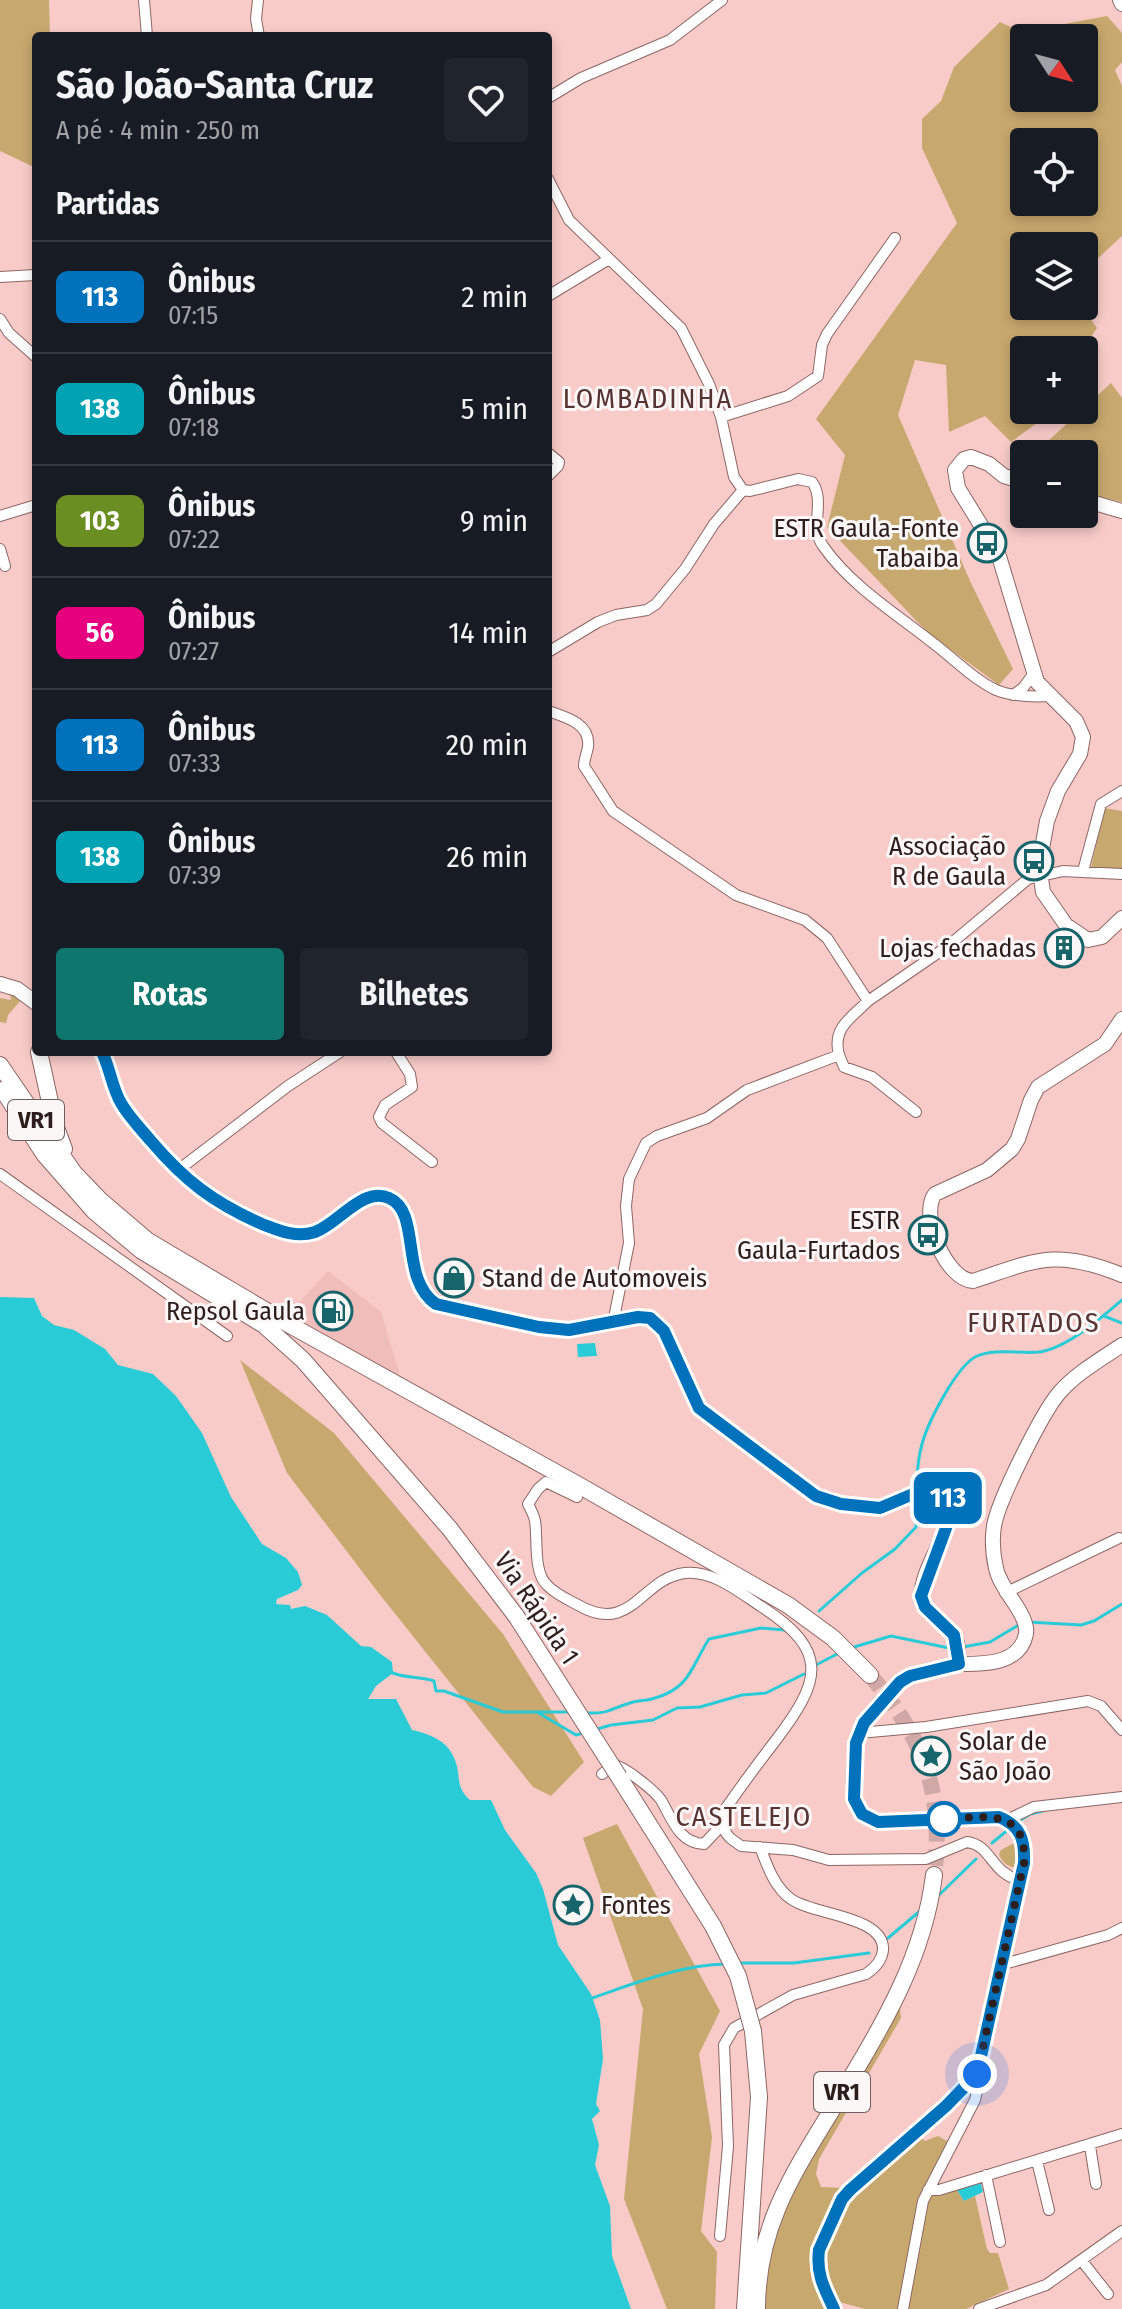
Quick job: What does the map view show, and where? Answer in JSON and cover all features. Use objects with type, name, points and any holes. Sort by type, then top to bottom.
[{"type":"highway","points":[[40,1056],[55,1125],[74,1173]]},
{"type":"highway","name":"VR1","points":[[0,1065],[74,1173],[125,1223],[194,1270],[804,1615],[870,1675]]},
{"type":"highway","name":"Via Rápida 1","points":[[0,1085],[44,1154],[94,1211],[142,1251],[277,1335],[402,1472],[516,1616],[713,1926],[738,1976],[753,2031],[759,2097],[745,2309]]},
{"type":"highway","name":"VR1","points":[[757,2309],[762,2254],[779,2201],[902,1988],[922,1937],[934,1875]]},
{"type":"main road","points":[[1010,478],[971,457],[964,459],[955,470],[958,488],[998,553],[1037,682],[1076,721],[1083,737],[1080,754],[1058,791],[1047,821],[1040,849],[1039,876],[1050,904],[1066,925],[1081,937],[1088,940],[1102,937],[1122,918]]},
{"type":"main road","points":[[1098,504],[1122,511]]},
{"type":"main road","points":[[0,984],[17,989],[32,1000]]},
{"type":"main road","points":[[1122,1019],[1105,1044],[1038,1087],[1012,1149],[987,1170],[935,1194],[928,1210],[937,1242],[946,1259],[956,1275],[966,1281],[1027,1262],[1052,1258],[1074,1259],[1122,1275]]},
{"type":"main road","points":[[104,1056],[122,1105],[177,1171],[196,1188],[227,1207],[266,1225],[298,1235],[322,1229],[371,1196],[390,1198],[400,1206],[405,1217],[417,1284],[423,1294],[436,1304],[539,1327],[569,1330],[638,1317],[655,1321],[664,1331],[699,1408],[822,1499],[880,1508],[925,1489],[935,1489],[948,1497],[950,1517],[923,1587],[922,1600],[925,1607],[954,1635],[959,1664],[1001,1661],[1026,1636],[1023,1619],[999,1580],[993,1541],[997,1513],[1041,1421],[1060,1392],[1122,1345]]},
{"type":"street","points":[[144,0],[147,32]]},
{"type":"street","points":[[258,0],[258,32]]},
{"type":"street","points":[[552,96],[581,78],[670,40],[722,0]]},
{"type":"street","points":[[552,187],[569,220],[681,328],[704,372],[721,417],[730,466],[743,490]]},
{"type":"street","points":[[721,417],[788,396],[818,376],[822,345],[827,334],[895,238]]},
{"type":"street","points":[[552,294],[609,259]]},
{"type":"street","points":[[0,277],[32,275]]},
{"type":"street","points":[[0,319],[9,333],[32,353]]},
{"type":"street","points":[[552,456],[559,462],[552,472]]},
{"type":"street","points":[[552,650],[598,622],[616,615],[647,610],[656,604],[685,569],[714,524],[743,490],[798,479],[812,482],[818,494],[817,535],[821,544],[844,570],[883,605],[983,683],[1013,695],[1050,696]]},
{"type":"street","points":[[0,516],[32,506]]},
{"type":"street","points":[[0,549],[5,566]]},
{"type":"street","points":[[1013,695],[1023,688],[1034,673]]},
{"type":"street","points":[[552,712],[572,719],[588,735],[584,766],[613,811],[736,895],[805,920],[835,949],[868,1001]]},
{"type":"street","points":[[1083,871],[1101,804],[1122,791]]},
{"type":"street","points":[[916,1112],[872,1077],[844,1067],[835,1042],[837,1034],[868,1001],[948,946],[1028,879],[1063,871],[1122,874]]},
{"type":"street","points":[[613,1323],[629,1243],[626,1206],[629,1179],[646,1143],[707,1118],[747,1090],[839,1055]]},
{"type":"street","points":[[177,1171],[288,1086],[334,1056]]},
{"type":"street","points":[[399,1056],[410,1074],[412,1087],[385,1105],[379,1117],[382,1123],[432,1162]]},
{"type":"street","points":[[0,1174],[227,1336]]},
{"type":"street","points":[[577,1497],[546,1482],[528,1504],[534,1517],[540,1574],[544,1584],[584,1609],[606,1615],[632,1606],[673,1576],[692,1573],[706,1575],[784,1621],[803,1641],[808,1652],[811,1681],[803,1703],[726,1808],[723,1824],[704,1844],[686,1839],[675,1827],[660,1799],[626,1769],[614,1765],[602,1774]]},
{"type":"street","points":[[1005,1593],[1119,1538]]},
{"type":"street","points":[[845,2309],[833,2306],[820,2278],[819,2250],[842,2199],[850,2190],[974,2080],[980,2066],[1021,1881],[1024,1839],[1007,1820],[999,1817],[873,1821],[858,1810],[854,1799],[855,1751],[864,1723],[900,1682],[910,1676],[959,1664]]},
{"type":"street","points":[[859,1733],[926,1727],[1088,1701],[1101,1706],[1122,1730]]},
{"type":"street","points":[[1007,1820],[1034,1807],[1122,1797]]},
{"type":"street","points":[[723,1824],[735,1843],[793,1850],[829,1860],[926,1859],[967,1842],[973,1843],[985,1851],[1003,1874],[1021,1881]]},
{"type":"street","points":[[720,2236],[728,2155],[724,2045],[728,2035],[734,2028],[793,1995],[866,1974],[875,1969],[883,1950],[881,1939],[874,1930],[862,1923],[809,1908],[791,1899],[771,1875],[760,1847]]},
{"type":"street","points":[[1004,1964],[1092,1940],[1122,1928]]},
{"type":"street","points":[[903,2309],[923,2201],[975,2100],[977,2091],[974,2080]]},
{"type":"street","points":[[928,2190],[939,2190],[1122,2134]]},
{"type":"street","points":[[1090,2146],[1096,2184]]},
{"type":"street","points":[[1037,2161],[1049,2210]]},
{"type":"street","points":[[986,2175],[1000,2242]]},
{"type":"street","points":[[979,2309],[1046,2285],[1122,2231]]},
{"type":"street","points":[[1082,2261],[1108,2294]]},
{"type":"shaded area","points":[[0,0],[49,0],[50,32],[32,32],[32,166],[0,151]]},
{"type":"shaded area","points":[[1107,16],[1122,33],[1122,62],[1115,70],[1122,86],[1122,236],[1098,258],[1098,232],[1010,232],[1010,320],[1091,320],[1097,328],[1092,336],[1010,336],[1010,424],[1036,424],[1010,441],[985,416],[949,432],[946,365],[915,360],[898,415],[970,581],[1013,669],[999,685],[928,633],[827,527],[845,455],[816,419],[957,223],[922,148],[922,119],[941,101],[954,67],[1000,22],[1010,27],[1010,112],[1098,112],[1098,24],[1064,24]]},
{"type":"shaded area","points":[[1111,383],[1122,398],[1122,502],[1098,496],[1098,440],[1049,440],[1067,424],[1098,424],[1098,395]]},
{"type":"shaded area","points":[[1104,808],[1122,811],[1122,871],[1091,868]]},
{"type":"shaded area","points":[[10,992],[22,999],[8,1015],[6,1023],[0,1022],[0,998],[11,1000]]},
{"type":"shaded area","points":[[328,1271],[381,1312],[399,1372],[397,1375],[289,1314]]},
{"type":"shaded area","points":[[240,1360],[334,1433],[503,1634],[584,1762],[551,1796],[533,1787],[287,1473]]},
{"type":"shaded area","points":[[617,1824],[720,2011],[699,2054],[712,2137],[701,2231],[717,2252],[715,2309],[667,2309],[624,2199],[643,2009],[583,1838]]},
{"type":"shaded area","points":[[1018,1841],[1017,1868],[1005,1864],[999,1854]]},
{"type":"shaded area","points":[[900,2008],[901,2018],[819,2159],[816,2174],[821,2187],[844,2188],[819,2250],[834,2309],[766,2309],[766,2271],[784,2204]]},
{"type":"shaded area","points":[[916,2133],[925,2141],[938,2136],[947,2141],[950,2150],[928,2188],[957,2190],[964,2201],[975,2196],[987,2249],[990,2253],[998,2253],[1009,2289],[966,2309],[865,2309],[839,2302],[826,2267],[826,2248],[832,2229],[856,2192]]},
{"type":"water","points":[[0,1297],[34,1298],[42,1316],[54,1325],[74,1330],[105,1349],[118,1365],[153,1374],[176,1396],[202,1433],[231,1497],[262,1544],[286,1558],[298,1572],[302,1585],[298,1590],[277,1599],[276,1604],[290,1605],[291,1609],[305,1606],[327,1615],[361,1646],[371,1647],[392,1662],[393,1673],[376,1686],[368,1699],[396,1699],[412,1730],[437,1739],[451,1752],[465,1795],[470,1800],[491,1800],[505,1830],[536,1873],[558,1945],[591,1994],[600,2020],[603,2059],[596,2104],[600,2111],[592,2119],[599,2145],[595,2165],[610,2206],[612,2256],[631,2309],[0,2309]]},
{"type":"water","points":[[595,1343],[597,1356],[578,1357],[577,1344]]},
{"type":"water","points":[[971,2181],[981,2184],[983,2192],[964,2201],[957,2190]]},
{"type":"waterway","points":[[917,1486],[925,1434],[944,1395],[969,1361],[992,1352],[1039,1352],[1061,1345],[1122,1300]]},
{"type":"waterway","points":[[1104,1316],[1122,1323]]},
{"type":"waterway","points":[[819,1611],[895,1549],[916,1527],[918,1505]]},
{"type":"waterway","points":[[1028,1622],[1081,1625],[1122,1604]]},
{"type":"waterway","points":[[963,1647],[990,1642],[1017,1626]]},
{"type":"waterway","points":[[587,1713],[605,1712],[667,1694],[683,1682],[709,1639],[761,1628],[784,1630]]},
{"type":"waterway","points":[[854,1647],[891,1636],[949,1648]]},
{"type":"waterway","points":[[814,1666],[839,1653]]},
{"type":"waterway","points":[[393,1673],[434,1681],[436,1691],[503,1712],[571,1712]]},
{"type":"waterway","points":[[594,1730],[653,1720],[677,1708],[700,1707],[742,1695],[766,1693],[804,1674]]},
{"type":"waterway","points":[[537,1712],[576,1735],[583,1733]]},
{"type":"waterway","points":[[1019,1821],[1043,1811]]},
{"type":"waterway","points":[[992,1843],[1009,1829]]},
{"type":"waterway","points":[[938,1896],[976,1859]]},
{"type":"waterway","points":[[888,1938],[920,1911]]},
{"type":"waterway","points":[[738,1963],[794,1963],[869,1953]]},
{"type":"waterway","points":[[592,1998],[675,1971],[726,1964]]},
{"type":"tunnel","points":[[870,1675],[904,1721],[926,1768],[936,1818],[934,1875]]},
{"type":"bus line","name":"113","points":[[104,1056],[127,1113],[177,1171],[196,1188],[246,1217],[298,1235],[322,1229],[371,1196],[390,1198],[400,1206],[405,1217],[417,1284],[423,1294],[436,1304],[539,1327],[569,1330],[638,1317],[650,1318],[664,1331],[699,1408],[816,1496],[828,1502],[880,1508],[925,1489],[935,1489],[948,1497],[950,1517],[921,1596],[925,1607],[954,1635],[959,1664],[910,1676],[900,1682],[873,1711],[856,1743],[854,1799],[862,1814],[878,1822],[999,1817],[1007,1820],[1024,1839],[1024,1863],[1004,1964],[977,2074],[946,2106],[842,2199],[819,2250],[817,2268],[834,2309]]},
{"type":"place","name":"ESTR Gaula-Fonte Tabaiba","points":[[987,543]]},
{"type":"place","name":"Associação R de Gaula","points":[[1034,861]]},
{"type":"place","name":"Lojas fechadas","points":[[1064,948]]},
{"type":"place","name":"ESTR Gaula-Furtados","points":[[928,1235]]},
{"type":"place","name":"Stand de Automoveis","points":[[454,1278]]},
{"type":"place","name":"Repsol Gaula","points":[[333,1311]]},
{"type":"place","name":"Solar de São João","points":[[931,1756]]},
{"type":"place","name":"Fontes","points":[[573,1905]]},
{"type":"district","name":"LOMBADINHA","points":[[648,398]]},
{"type":"district","name":"FURTADOS","points":[[1034,1322]]},
{"type":"district","name":"CASTELEJO","points":[[744,1816]]},
{"type":"route","points":[[944,1819],[999,1817],[1014,1825],[1024,1839],[1024,1863],[1004,1964],[977,2074]]}]
